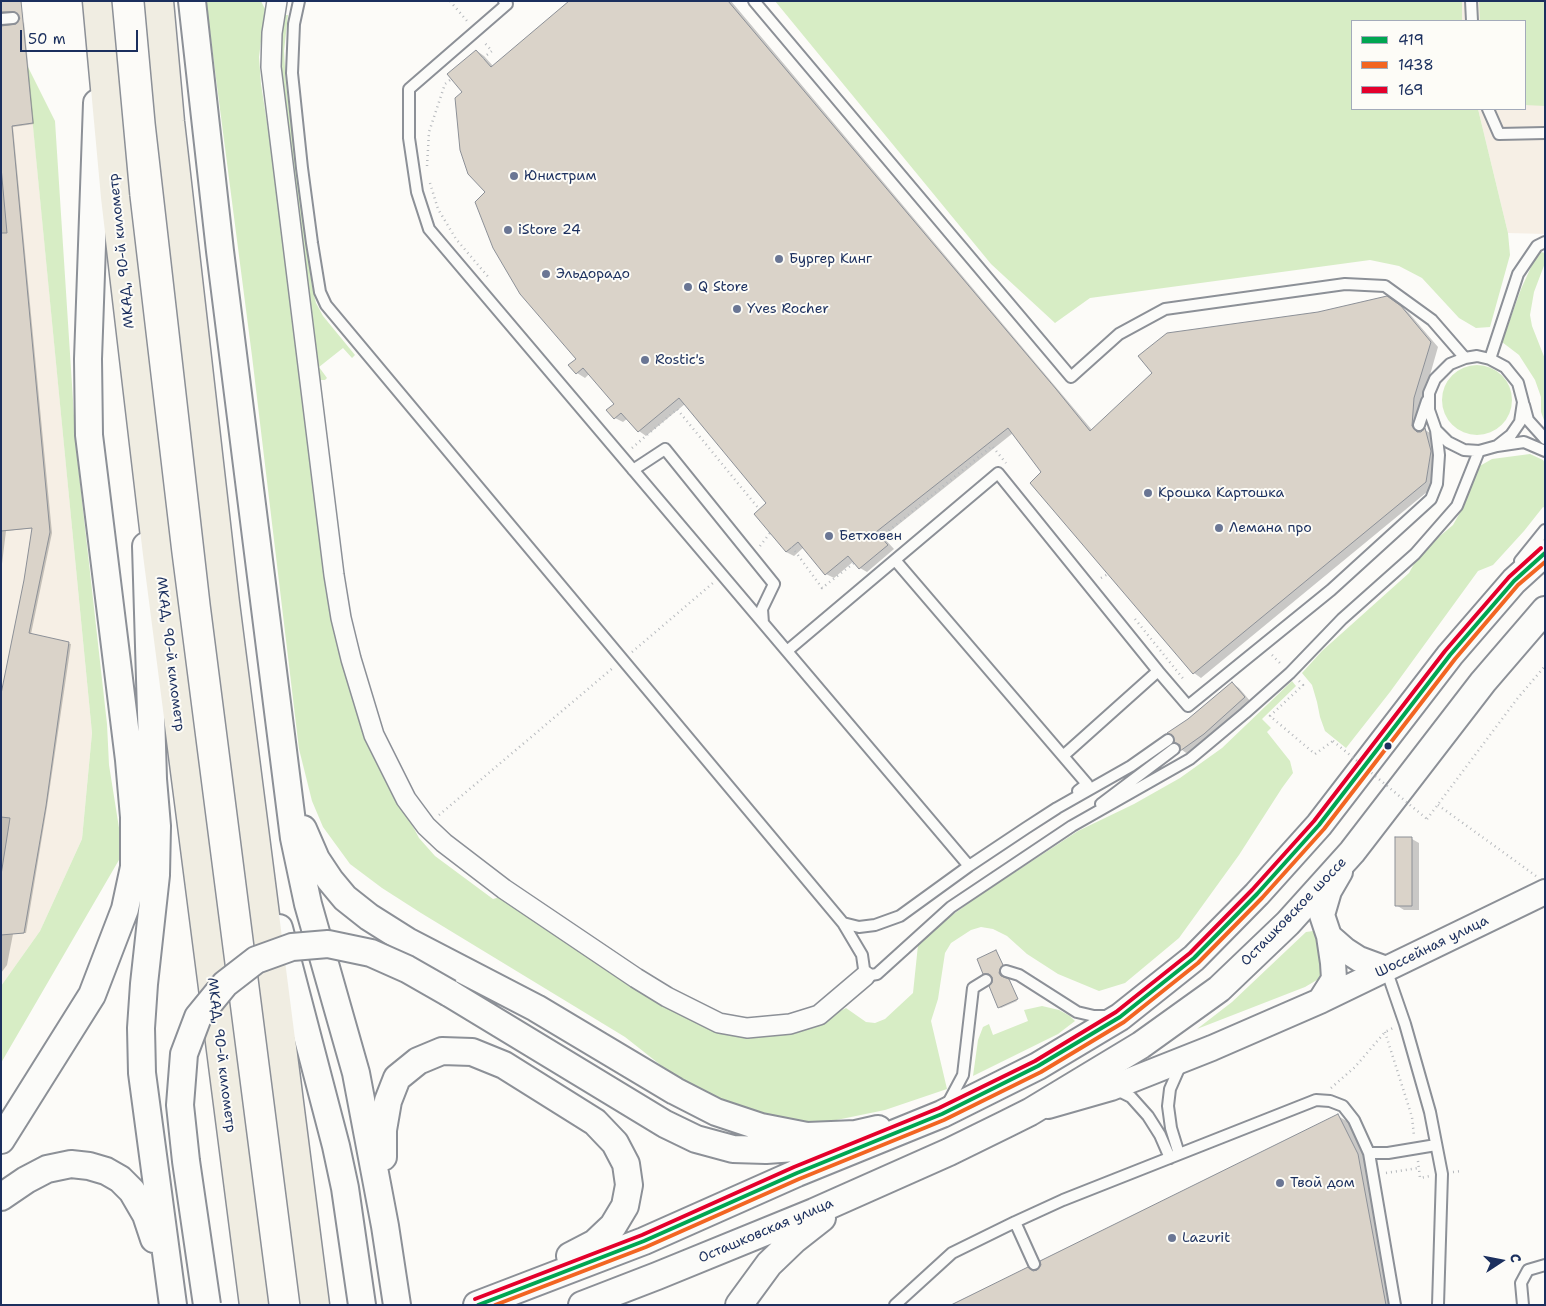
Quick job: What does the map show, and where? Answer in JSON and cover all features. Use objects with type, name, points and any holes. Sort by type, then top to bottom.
[{"type":"highway","name":"МКАД, 90-й километр","points":[[97,1],[115,197],[159,573],[252,1295]]},
{"type":"highway","points":[[159,1],[224,603],[315,1305]]},
{"type":"main road","points":[[192,1],[223,271],[294,838],[306,894],[356,1073],[385,1226],[397,1305]]},
{"type":"main road","points":[[1,1140],[92,995],[125,909],[134,867],[134,817],[129,760],[89,435],[88,359],[100,30]]},
{"type":"main road","points":[[142,422],[153,779],[157,826],[156,875],[141,1028],[142,1064],[148,1124],[173,1305]]},
{"type":"main road","points":[[477,1305],[644,1241],[797,1173],[942,1114],[1038,1066],[1120,1016],[1194,958],[1257,894],[1319,825],[1450,655],[1514,580],[1545,553]]},
{"type":"main road","name":"Осташковское шоссе","points":[[949,1152],[1030,1112],[1141,1045],[1219,989],[1288,923],[1352,852],[1482,682],[1545,610]]},
{"type":"main road","points":[[285,760],[303,830],[316,859],[345,898],[369,917],[407,940],[536,1008],[675,1091],[716,1112],[761,1127],[807,1136],[856,1134]]},
{"type":"main road","points":[[254,833],[336,1146],[352,1234],[362,1305]]},
{"type":"main road","points":[[207,1305],[186,1161],[180,1105],[184,1054],[198,1018],[225,984],[256,960],[292,947],[328,944],[371,953],[407,969],[665,1124],[696,1139],[733,1148],[766,1150],[795,1148],[942,1114]]},
{"type":"main road","points":[[385,1226],[383,1130],[388,1101],[397,1078],[418,1061],[442,1050],[472,1052],[504,1065],[595,1122],[616,1143],[626,1164],[629,1185],[625,1206],[613,1226],[595,1243],[468,1305]]},
{"type":"main road","name":"Осташковская улица","points":[[582,1305],[658,1276],[949,1152]]},
{"type":"main road","points":[[1,1197],[26,1180],[48,1169],[71,1164],[90,1166],[106,1171],[120,1179],[132,1191],[146,1215],[173,1305]]},
{"type":"main road","points":[[739,1305],[768,1264],[794,1240],[817,1221],[880,1183]]},
{"type":"street","points":[[277,1],[272,33],[271,67],[334,575],[341,618],[351,659],[374,735],[406,799],[426,826],[478,870],[592,950],[667,997],[719,1023],[747,1028],[790,1024],[819,1015],[865,976]]},
{"type":"street","points":[[1320,1001],[1334,979],[1329,936],[1322,915],[1329,891],[1352,852]]},
{"type":"street","name":"Шоссейная улица","points":[[1030,1112],[1111,1088],[1183,1060],[1320,1001],[1544,892]]},
{"type":"street","points":[[1329,936],[1345,950],[1386,969]]},
{"type":"lane","points":[[299,1],[294,24],[292,73],[302,168],[320,292],[326,305],[843,922],[862,955],[865,976],[877,974],[951,907],[1072,826],[1190,759],[1290,673],[1342,619],[1415,554],[1457,506],[1479,451]]},
{"type":"lane","points":[[504,1],[507,4],[409,89],[409,138],[417,192],[429,229],[969,866]]},
{"type":"lane","points":[[754,1],[1071,377],[1119,334],[1166,309],[1345,284],[1385,286],[1432,320],[1465,358]]},
{"type":"lane","points":[[1470,1],[1472,20]]},
{"type":"lane","points":[[1,19],[13,18]]},
{"type":"lane","points":[[1488,110],[1500,134],[1545,133]]},
{"type":"lane","points":[[1490,359],[1518,274],[1537,246],[1545,242]]},
{"type":"lane","points":[[1419,426],[1435,379],[1450,364],[1477,356],[1490,359],[1505,366],[1518,383],[1528,420],[1545,439]]},
{"type":"lane","points":[[787,651],[998,473],[1188,706],[1331,590],[1431,499],[1437,484],[1438,455],[1436,430],[1429,410],[1429,393]]},
{"type":"lane","points":[[1497,446],[1511,435],[1520,422],[1523,402]]},
{"type":"lane","points":[[1436,430],[1448,442],[1464,450],[1479,451],[1524,442],[1545,451]]},
{"type":"lane","points":[[632,470],[665,449],[774,584],[762,609],[763,624]]},
{"type":"lane","points":[[1450,655],[1510,573],[1545,530]]},
{"type":"lane","points":[[895,560],[1087,784],[1057,808]]},
{"type":"lane","points":[[1063,756],[1158,671]]},
{"type":"lane","points":[[843,922],[859,927],[876,925],[900,916],[969,866],[1057,808],[1171,745],[1072,826]]},
{"type":"lane","points":[[1386,969],[1405,1024],[1430,1112],[1442,1174],[1438,1305]]},
{"type":"lane","points":[[1006,972],[1019,976],[1077,1012],[1094,1016],[1120,1016]]},
{"type":"lane","points":[[942,1114],[963,1075],[973,988],[986,980]]},
{"type":"lane","points":[[1175,1156],[1168,1106],[1172,1083],[1183,1060]]},
{"type":"lane","points":[[1111,1088],[1131,1097],[1148,1116],[1175,1156]]},
{"type":"lane","points":[[896,1305],[952,1253],[1014,1222],[1063,1200],[1316,1100],[1330,1101],[1343,1106],[1354,1120],[1369,1153],[1395,1305]]},
{"type":"lane","points":[[1369,1153],[1388,1153],[1436,1145]]},
{"type":"lane","points":[[1014,1222],[1034,1264]]},
{"type":"lane","points":[[1523,1305],[1521,1283],[1528,1270],[1545,1266]]},
{"type":"path","points":[[427,166],[428,132],[445,84],[450,80]]},
{"type":"path","points":[[427,175],[438,208],[456,238],[494,284]]},
{"type":"path","points":[[632,448],[677,409],[759,509]]},
{"type":"path","points":[[881,537],[992,446],[1010,468]]},
{"type":"path","points":[[752,556],[770,533]]},
{"type":"path","points":[[792,547],[822,588],[854,563]]},
{"type":"path","points":[[1101,578],[1108,574]]},
{"type":"path","points":[[426,826],[722,576]]},
{"type":"path","points":[[1131,614],[1190,687]]},
{"type":"path","points":[[1262,645],[1302,685],[1270,716],[1315,754],[1333,741],[1427,819],[1517,699],[1545,666]]},
{"type":"path","points":[[1438,805],[1536,875],[1544,892]]},
{"type":"path","points":[[1316,1100],[1355,1067],[1385,1032],[1412,1117]]},
{"type":"path","points":[[1373,1174],[1419,1168]]},
{"type":"shaded area","points":[[1,1],[21,1],[92,733],[82,839],[40,931],[1,986]]},
{"type":"shaded area","points":[[1462,1],[1545,1],[1545,234],[1508,233],[1478,110],[1526,110],[1526,20],[1462,20]]},
{"type":"green space","points":[[206,1],[261,1],[265,9],[259,57],[261,84],[270,142],[326,593],[347,665],[399,800],[419,838],[435,856],[493,899],[500,897],[725,1030],[823,1020],[846,1008],[866,1022],[875,1023],[885,1019],[913,993],[918,945],[929,932],[977,897],[1078,831],[1134,804],[1180,778],[1222,748],[1292,681],[1296,686],[1262,719],[1271,728],[1267,732],[1290,761],[1293,773],[1239,855],[1179,938],[1125,983],[1099,991],[1058,974],[1027,954],[1007,936],[993,929],[981,927],[971,930],[951,943],[945,953],[938,999],[931,1021],[947,1089],[885,1110],[817,1124],[763,1117],[726,1105],[686,1085],[625,1037],[421,913],[382,888],[350,864],[323,827],[312,801],[299,749],[252,356]]},
{"type":"green space","points":[[775,1],[1462,1],[1462,20],[1351,20],[1351,110],[1478,110],[1508,233],[1510,255],[1490,327],[1476,328],[1459,318],[1422,278],[1399,266],[1370,260],[1090,298],[1055,323],[991,264]]},
{"type":"green space","points":[[1479,1],[1545,1],[1545,106],[1526,105],[1526,20],[1480,20]]},
{"type":"green space","points":[[285,15],[288,15],[284,51],[286,84],[312,286],[316,303],[323,316],[355,355],[352,358],[343,348],[319,367],[327,378],[325,380],[319,380],[317,377],[278,67],[282,23]]},
{"type":"green space","points":[[27,65],[55,121],[76,447],[107,724],[109,765],[123,853],[1,1063],[1,986],[40,931],[82,839],[92,733]]},
{"type":"green space","points":[[1545,253],[1545,263],[1534,292],[1530,315],[1532,326],[1545,359],[1545,423],[1541,412],[1541,397],[1535,380],[1519,355],[1502,342],[1521,289],[1537,254]]},
{"type":"green space","points":[[1477,365],[1490,368],[1502,375],[1509,387],[1512,400],[1509,413],[1502,425],[1490,432],[1477,435],[1464,432],[1452,425],[1445,413],[1442,400],[1445,387],[1452,375],[1464,368]]},
{"type":"green space","points":[[1530,454],[1543,460],[1545,463],[1545,508],[1543,507],[1493,565],[1478,571],[1390,692],[1346,748],[1325,731],[1312,685],[1302,673],[1322,651],[1409,573],[1420,553],[1453,525],[1462,509],[1473,475],[1478,467],[1492,459]]},
{"type":"green space","points":[[1313,931],[1319,935],[1327,963],[1322,977],[1305,987],[1197,1029],[1232,1002],[1306,932]]},
{"type":"green space","points":[[1042,1006],[1059,1010],[1075,1021],[1058,1034],[973,1076],[978,1040],[983,1027],[989,1024],[993,1035],[1028,1021],[1024,1010]]},
{"type":"building","points":[[1,1],[21,1],[33,123],[12,126],[50,532],[29,633],[69,642],[46,806],[24,933],[1,935],[1,875],[10,818],[1,817],[1,694],[24,580],[32,528],[1,531],[1,233],[7,233],[1,167],[1,26],[16,24],[20,18],[15,12],[1,12]]},
{"type":"building","points":[[569,1],[728,1],[1090,431],[1152,373],[1138,356],[1167,333],[1318,312],[1387,296],[1401,306],[1431,342],[1414,398],[1412,426],[1417,432],[1421,432],[1425,428],[1431,451],[1426,482],[1193,674],[1030,483],[1041,472],[1008,428],[876,532],[888,545],[859,569],[848,556],[825,575],[798,542],[786,552],[754,514],[766,503],[679,398],[638,432],[621,413],[614,419],[606,410],[614,404],[583,368],[576,374],[568,365],[576,359],[520,294],[493,248],[475,202],[485,192],[468,174],[460,150],[455,98],[462,92],[447,74],[476,50],[491,67]]},
{"type":"building","points":[[1232,682],[1245,697],[1204,734],[1180,751],[1180,745],[1174,742],[1173,736],[1167,733],[1188,719]]},
{"type":"building","points":[[1395,837],[1412,837],[1412,906],[1395,906]]},
{"type":"building","points":[[996,950],[1003,965],[999,973],[1001,976],[1009,979],[1018,999],[998,1008],[989,986],[992,983],[992,977],[989,974],[983,974],[977,959]]},
{"type":"building","name":"Твой дом","points":[[1338,1114],[1358,1154],[1386,1305],[951,1305],[1028,1267],[1033,1271],[1037,1270],[1041,1265],[1040,1261]]},
{"type":"transit line","name":"169","points":[[475,1299],[642,1235],[794,1167],[939,1108],[1035,1061],[1116,1012],[1190,953],[1252,890],[1314,821],[1445,651],[1509,577],[1541,548]]},
{"type":"transit line","name":"419","points":[[478,1305],[644,1241],[797,1173],[942,1114],[1038,1066],[1120,1017],[1194,958],[1257,894],[1319,825],[1450,655],[1514,581],[1545,553]]},
{"type":"transit line","name":"1438","points":[[495,1305],[646,1247],[799,1179],[944,1120],[1041,1072],[1124,1022],[1198,963],[1262,898],[1324,829],[1455,659],[1518,585],[1545,562]]},
{"type":"place","name":"Юнистрим","points":[[514,176]]},
{"type":"place","name":"iStore 24","points":[[508,230]]},
{"type":"place","name":"Бургер Кинг","points":[[779,259]]},
{"type":"place","name":"Эльдорадо","points":[[546,274]]},
{"type":"place","name":"Q Store","points":[[688,287]]},
{"type":"place","name":"Yves Rocher","points":[[737,309]]},
{"type":"place","name":"Rostic's","points":[[645,360]]},
{"type":"place","name":"Крошка Картошка","points":[[1148,493]]},
{"type":"place","name":"Лемана про","points":[[1219,528]]},
{"type":"place","name":"Бетховен","points":[[829,536]]},
{"type":"place","name":"Твой дом","points":[[1280,1183]]},
{"type":"place","name":"Lazurit","points":[[1172,1238]]}]
